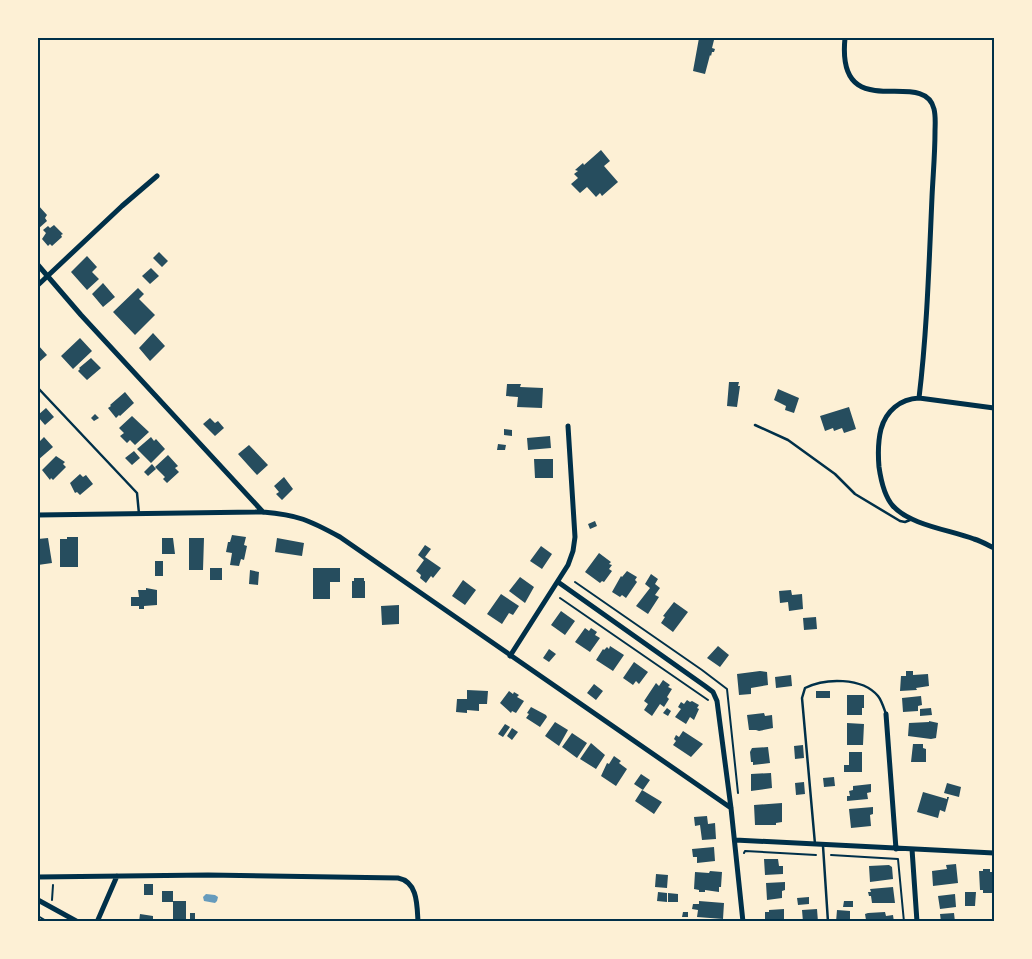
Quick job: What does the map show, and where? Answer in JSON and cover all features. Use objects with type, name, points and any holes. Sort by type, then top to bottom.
[{"type":"street","points":[[845,38],[846,66],[849,75],[858,84],[867,90],[919,94],[929,100],[934,108],[935,154],[923,362],[919,398]]},
{"type":"street","points":[[38,285],[122,206],[157,176]]},
{"type":"street","points":[[38,265],[263,512]]},
{"type":"street","points":[[994,408],[919,398],[910,399],[888,412],[883,421],[879,447],[880,475],[885,492],[894,507],[912,519],[975,539],[994,548]]},
{"type":"street","points":[[510,656],[558,582],[571,558],[574,544],[568,426]]},
{"type":"street","points":[[38,516],[263,512],[297,516],[319,525],[340,537],[731,808]]},
{"type":"street","points":[[558,582],[713,692],[720,710],[743,922]]},
{"type":"street","points":[[886,714],[896,849]]},
{"type":"street","points":[[735,840],[994,854]]},
{"type":"street","points":[[912,849],[917,922]]},
{"type":"street","points":[[38,877],[208,875],[398,878],[407,881],[412,887],[418,922]]},
{"type":"street","points":[[97,922],[117,876]]},
{"type":"street","points":[[38,900],[78,922]]},
{"type":"lane","points":[[38,388],[137,493],[139,514]]},
{"type":"lane","points":[[755,425],[794,443],[835,474],[855,494],[878,508],[900,521],[905,522],[912,519]]},
{"type":"lane","points":[[815,844],[802,698],[805,688],[817,682],[845,681],[865,686],[878,696],[886,714]]},
{"type":"lane","points":[[823,845],[828,922]]},
{"type":"path","points":[[575,582],[702,670],[727,690],[738,798]]},
{"type":"path","points":[[560,598],[707,699],[709,704]]},
{"type":"path","points":[[52,908],[53,877]]},
{"type":"path","points":[[38,916],[48,922]]},
{"type":"water","points":[[206,894],[215,895],[218,897],[217,901],[215,903],[204,901],[203,897]]},
{"type":"building","points":[[699,38],[714,40],[712,48],[715,49],[710,55],[705,74],[693,71]]},
{"type":"building","points":[[601,150],[610,161],[604,166],[618,182],[602,196],[600,193],[596,197],[587,187],[580,193],[571,184],[578,178],[574,174],[578,171],[575,170],[583,163],[584,165]]},
{"type":"building","points":[[38,205],[47,215],[45,218],[47,221],[38,229]]},
{"type":"building","points":[[54,225],[63,234],[52,246],[50,244],[48,246],[42,239],[46,233],[43,230],[48,226],[50,228]]},
{"type":"building","points":[[159,252],[168,261],[162,267],[153,258]]},
{"type":"building","points":[[87,256],[97,267],[92,272],[99,279],[87,290],[71,272]]},
{"type":"building","points":[[151,268],[159,276],[150,284],[142,276]]},
{"type":"building","points":[[103,283],[115,297],[103,307],[92,294]]},
{"type":"building","points":[[138,288],[144,294],[139,299],[155,315],[135,335],[113,312]]},
{"type":"building","points":[[153,333],[165,346],[150,361],[139,348]]},
{"type":"building","points":[[80,338],[92,351],[73,369],[61,356]]},
{"type":"building","points":[[38,345],[47,355],[38,363]]},
{"type":"building","points":[[91,358],[101,368],[87,380],[78,371]]},
{"type":"building","points":[[729,382],[739,382],[737,407],[727,406]]},
{"type":"building","points":[[507,384],[521,384],[520,387],[543,388],[542,408],[517,407],[518,397],[506,396]]},
{"type":"building","points":[[778,389],[799,398],[794,413],[785,410],[786,406],[774,400]]},
{"type":"building","points":[[125,392],[134,403],[116,418],[108,408]]},
{"type":"building","points":[[849,407],[856,429],[844,433],[842,428],[834,431],[833,428],[825,431],[820,416]]},
{"type":"building","points":[[46,408],[54,417],[45,425],[38,415]]},
{"type":"building","points":[[95,414],[99,418],[94,421],[91,418]]},
{"type":"building","points":[[132,416],[149,432],[135,445],[130,440],[127,443],[120,436],[124,433],[119,428]]},
{"type":"building","points":[[210,418],[215,423],[218,421],[224,428],[215,436],[203,424]]},
{"type":"building","points":[[504,429],[512,430],[512,436],[504,435]]},
{"type":"building","points":[[550,436],[551,448],[528,450],[527,438]]},
{"type":"building","points":[[44,437],[53,447],[38,460],[38,443]]},
{"type":"building","points":[[151,437],[154,441],[156,439],[165,449],[151,463],[137,449]]},
{"type":"building","points":[[498,444],[506,445],[505,450],[497,450]]},
{"type":"building","points":[[249,445],[268,465],[257,475],[238,454]]},
{"type":"building","points":[[134,451],[140,458],[132,465],[125,458]]},
{"type":"building","points":[[168,455],[178,466],[175,468],[179,472],[167,483],[163,479],[165,477],[155,467]]},
{"type":"building","points":[[56,456],[65,462],[63,464],[66,467],[53,480],[51,478],[50,480],[42,470]]},
{"type":"building","points":[[534,459],[553,459],[553,478],[535,478]]},
{"type":"building","points":[[152,464],[156,469],[148,476],[144,472]]},
{"type":"building","points":[[80,474],[83,477],[86,475],[93,484],[80,495],[77,492],[75,493],[70,483]]},
{"type":"building","points":[[284,477],[293,489],[282,500],[276,494],[279,492],[274,486]]},
{"type":"building","points":[[595,521],[597,526],[590,529],[588,524]]},
{"type":"building","points":[[232,535],[246,537],[244,545],[247,546],[244,560],[241,559],[239,566],[230,565],[232,553],[226,552]]},
{"type":"building","points":[[67,537],[78,537],[78,567],[60,567],[60,539],[67,539]]},
{"type":"building","points":[[48,538],[52,563],[38,565],[38,539]]},
{"type":"building","points":[[162,538],[173,538],[175,554],[162,554]]},
{"type":"building","points":[[189,538],[204,538],[203,570],[189,570]]},
{"type":"building","points":[[277,538],[304,543],[302,556],[275,552]]},
{"type":"building","points":[[425,545],[431,549],[425,557],[441,568],[426,583],[416,571],[424,560],[418,555]]},
{"type":"building","points":[[541,546],[552,554],[542,569],[530,561]]},
{"type":"building","points":[[599,553],[611,562],[609,564],[612,565],[609,569],[612,571],[604,582],[600,583],[585,572]]},
{"type":"building","points":[[155,561],[163,561],[163,576],[155,576]]},
{"type":"building","points":[[210,568],[222,568],[222,580],[210,580]]},
{"type":"building","points":[[313,568],[340,568],[340,582],[330,582],[330,599],[313,599]]},
{"type":"building","points":[[250,570],[259,572],[258,585],[249,584]]},
{"type":"building","points":[[627,571],[637,577],[635,580],[637,582],[626,598],[612,592],[621,576]]},
{"type":"building","points":[[651,574],[658,579],[655,584],[660,588],[655,595],[659,597],[648,614],[636,606],[650,588],[645,584]]},
{"type":"building","points":[[520,577],[534,587],[525,603],[509,591]]},
{"type":"building","points":[[354,578],[364,578],[365,598],[352,598],[352,581],[354,581]]},
{"type":"building","points":[[463,580],[476,590],[465,605],[452,596]]},
{"type":"building","points":[[146,588],[157,590],[157,605],[144,606],[144,609],[139,609],[139,606],[131,606],[131,597],[139,597],[138,590],[146,590]]},
{"type":"building","points":[[791,590],[792,595],[802,594],[803,609],[789,611],[788,602],[780,603],[779,591]]},
{"type":"building","points":[[501,594],[519,606],[513,615],[509,613],[502,624],[487,614]]},
{"type":"building","points":[[674,602],[688,612],[673,632],[661,623],[665,617],[663,616]]},
{"type":"building","points":[[399,605],[399,624],[382,625],[381,606]]},
{"type":"building","points":[[561,611],[575,621],[565,635],[551,625]]},
{"type":"building","points":[[816,617],[817,629],[804,630],[803,618]]},
{"type":"building","points":[[585,628],[589,631],[591,628],[597,632],[595,635],[600,638],[590,652],[575,642]]},
{"type":"building","points":[[610,646],[624,655],[613,671],[596,660],[603,649],[607,647],[609,649]]},
{"type":"building","points":[[718,646],[729,655],[720,667],[707,658]]},
{"type":"building","points":[[549,649],[556,654],[549,662],[543,658]]},
{"type":"building","points":[[634,662],[648,672],[639,684],[636,681],[633,685],[623,678]]},
{"type":"building","points":[[906,671],[913,671],[913,675],[928,674],[929,686],[916,688],[917,690],[900,691],[901,676],[906,676]]},
{"type":"building","points":[[767,672],[768,685],[751,688],[751,694],[739,695],[737,674]]},
{"type":"building","points":[[791,675],[792,686],[776,688],[775,677]]},
{"type":"building","points":[[663,680],[672,689],[667,697],[669,699],[664,707],[660,704],[652,716],[644,710],[648,704],[644,701],[656,683],[659,686]]},
{"type":"building","points":[[594,684],[603,691],[596,700],[587,693]]},
{"type":"building","points":[[467,690],[488,691],[487,704],[479,704],[479,711],[467,710],[467,713],[456,712],[457,699],[467,699]]},
{"type":"building","points":[[509,691],[519,695],[517,697],[524,701],[516,713],[512,711],[511,713],[500,703]]},
{"type":"building","points":[[816,691],[830,691],[830,698],[816,698]]},
{"type":"building","points":[[847,695],[864,695],[862,715],[847,715]]},
{"type":"building","points":[[921,696],[922,705],[918,706],[918,711],[903,712],[902,698]]},
{"type":"building","points":[[687,700],[699,705],[697,708],[699,709],[694,720],[690,717],[686,724],[675,717],[681,709],[678,707],[681,702],[684,704]]},
{"type":"building","points":[[531,707],[547,717],[540,727],[526,718]]},
{"type":"building","points":[[667,708],[671,711],[668,716],[663,713]]},
{"type":"building","points":[[931,708],[932,715],[920,716],[920,709]]},
{"type":"building","points":[[764,713],[765,716],[772,715],[773,728],[759,731],[749,730],[747,715]]},
{"type":"building","points":[[929,721],[938,723],[936,738],[908,736],[909,723]]},
{"type":"building","points":[[555,722],[568,730],[559,746],[545,736]]},
{"type":"building","points":[[847,723],[864,724],[863,745],[847,745]]},
{"type":"building","points":[[505,724],[510,727],[503,737],[498,734]]},
{"type":"building","points":[[512,728],[518,732],[512,740],[507,736]]},
{"type":"building","points":[[683,731],[703,744],[691,757],[673,745],[676,741],[674,739],[676,735],[679,737]]},
{"type":"building","points":[[572,733],[587,743],[577,758],[562,747]]},
{"type":"building","points":[[591,743],[605,755],[596,769],[580,759]]},
{"type":"building","points":[[913,744],[923,744],[923,748],[926,749],[926,762],[911,762]]},
{"type":"building","points":[[803,745],[804,758],[795,759],[794,746]]},
{"type":"building","points":[[768,747],[770,763],[753,765],[750,752],[752,748]]},
{"type":"building","points":[[849,752],[862,752],[862,772],[844,772],[844,765],[849,765]]},
{"type":"building","points":[[614,756],[627,769],[616,786],[601,776],[607,763],[609,764]]},
{"type":"building","points":[[771,773],[772,788],[751,791],[751,774]]},
{"type":"building","points":[[641,774],[650,780],[643,790],[634,784]]},
{"type":"building","points":[[834,777],[835,786],[824,787],[823,778]]},
{"type":"building","points":[[804,782],[805,794],[796,795],[795,783]]},
{"type":"building","points":[[947,783],[961,787],[959,797],[944,793]]},
{"type":"building","points":[[871,784],[871,792],[867,793],[868,799],[847,801],[847,796],[850,796],[849,791],[853,790],[853,786]]},
{"type":"building","points":[[642,790],[662,802],[654,814],[635,801]]},
{"type":"building","points":[[923,792],[947,799],[949,797],[945,812],[940,810],[938,818],[917,812]]},
{"type":"building","points":[[782,803],[782,822],[776,823],[776,825],[755,825],[754,805]]},
{"type":"building","points":[[873,807],[873,814],[870,815],[871,826],[851,828],[849,809]]},
{"type":"building","points":[[707,816],[708,824],[715,823],[716,839],[702,840],[700,825],[695,826],[694,817]]},
{"type":"building","points":[[714,847],[715,861],[697,863],[697,857],[693,857],[692,849]]},
{"type":"building","points":[[764,859],[778,859],[779,866],[783,866],[783,874],[765,875]]},
{"type":"building","points":[[956,864],[958,883],[933,886],[932,871],[947,869],[946,865]]},
{"type":"building","points":[[889,865],[892,867],[893,879],[870,882],[869,866]]},
{"type":"building","points":[[983,869],[990,869],[990,872],[994,872],[992,893],[983,893],[983,890],[980,890],[979,871],[983,871]]},
{"type":"building","points":[[710,871],[722,872],[719,892],[705,890],[705,892],[699,892],[699,890],[694,889],[695,872],[709,873]]},
{"type":"building","points":[[656,874],[668,875],[667,888],[655,887]]},
{"type":"building","points":[[785,882],[782,898],[767,900],[766,883]]},
{"type":"building","points":[[144,884],[153,884],[153,895],[144,895]]},
{"type":"building","points":[[893,887],[895,903],[872,903],[868,892],[871,892],[870,889]]},
{"type":"building","points":[[162,891],[173,891],[173,901],[186,901],[186,920],[173,920],[173,902],[162,902]]},
{"type":"building","points":[[658,892],[667,893],[667,902],[657,901]]},
{"type":"building","points":[[965,892],[976,892],[975,906],[965,906]]},
{"type":"building","points":[[668,893],[678,894],[678,902],[668,902]]},
{"type":"building","points":[[955,894],[956,907],[940,909],[938,896]]},
{"type":"building","points":[[809,897],[809,904],[798,905],[797,898]]},
{"type":"building","points":[[699,901],[724,903],[723,919],[697,917],[698,910],[692,909],[693,904],[699,904]]},
{"type":"building","points":[[844,901],[853,901],[853,907],[843,907]]},
{"type":"building","points":[[784,909],[784,922],[765,922],[765,912]]},
{"type":"building","points":[[817,909],[818,922],[803,922],[802,910]]},
{"type":"building","points":[[837,910],[850,911],[850,922],[836,922]]},
{"type":"building","points":[[683,912],[688,912],[688,917],[682,917]]},
{"type":"building","points":[[885,912],[886,916],[893,915],[894,922],[861,922],[861,920],[866,920],[865,914]]},
{"type":"building","points":[[190,913],[195,913],[195,919],[190,919]]},
{"type":"building","points":[[954,913],[955,922],[941,922],[940,914]]},
{"type":"building","points":[[140,914],[153,916],[153,922],[139,922]]}]
